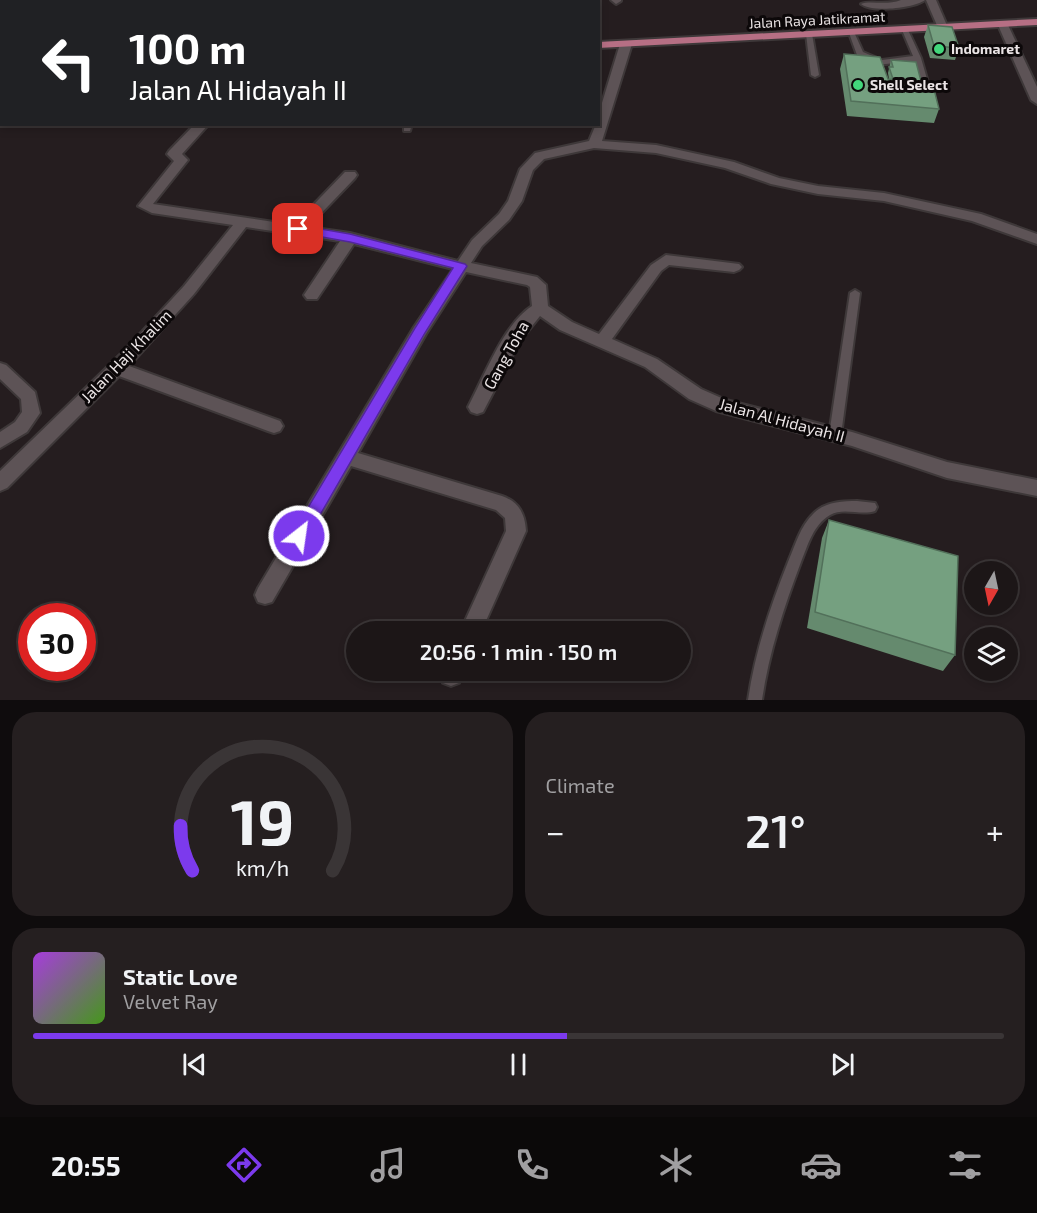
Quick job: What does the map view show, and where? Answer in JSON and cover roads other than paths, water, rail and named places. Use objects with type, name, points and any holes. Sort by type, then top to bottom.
[{"type":"main road","name":"Jalan Raya Jatikramat","points":[[600,45],[1037,22]]},
{"type":"street","points":[[866,4],[892,7],[908,1],[920,0]]},
{"type":"street","points":[[931,0],[943,28]]},
{"type":"street","points":[[1003,24],[1037,100]]},
{"type":"street","points":[[594,144],[602,128],[626,44]]},
{"type":"street","points":[[200,126],[174,154],[182,160],[145,206],[152,209],[350,238],[460,266],[532,281],[538,285],[540,290],[540,308]]},
{"type":"street","points":[[265,595],[460,266],[477,243],[504,217],[515,201],[527,168],[534,160],[552,152],[594,144],[656,149],[691,155],[776,181],[818,190],[884,197],[976,217],[1037,239]]},
{"type":"street","points":[[298,229],[350,175]]},
{"type":"street","name":"Jalan Haji Khalim","points":[[0,483],[116,368],[189,290],[243,222]]},
{"type":"street","points":[[312,295],[350,238]]},
{"type":"street","points":[[603,340],[656,268],[666,260],[734,267]]},
{"type":"street","name":"Jalan Al Hidayah II","points":[[540,308],[566,326],[603,340],[651,363],[695,394],[722,405],[835,435],[947,470],[1037,488]]},
{"type":"street","name":"Gang Toha","points":[[477,407],[518,329],[533,311],[540,308]]},
{"type":"street","points":[[116,368],[274,426]]},
{"type":"street","points":[[0,369],[29,397],[31,413],[21,427],[0,441]]},
{"type":"street","points":[[346,458],[502,504],[513,511],[516,518],[516,531],[475,621]]},
{"type":"lane","points":[[905,30],[917,58],[927,93],[916,92]]},
{"type":"lane","points":[[852,33],[860,53],[879,63],[917,58]]},
{"type":"lane","points":[[809,34],[815,75]]},
{"type":"lane","points":[[879,63],[882,71]]},
{"type":"lane","points":[[835,435],[855,293]]},
{"type":"lane","points":[[755,700],[758,673],[775,610],[806,534],[819,516],[837,506],[871,507]]},
{"type":"place","name":"Indomaret","points":[[939,49]]},
{"type":"place","name":"Shell Select","points":[[858,85]]}]
